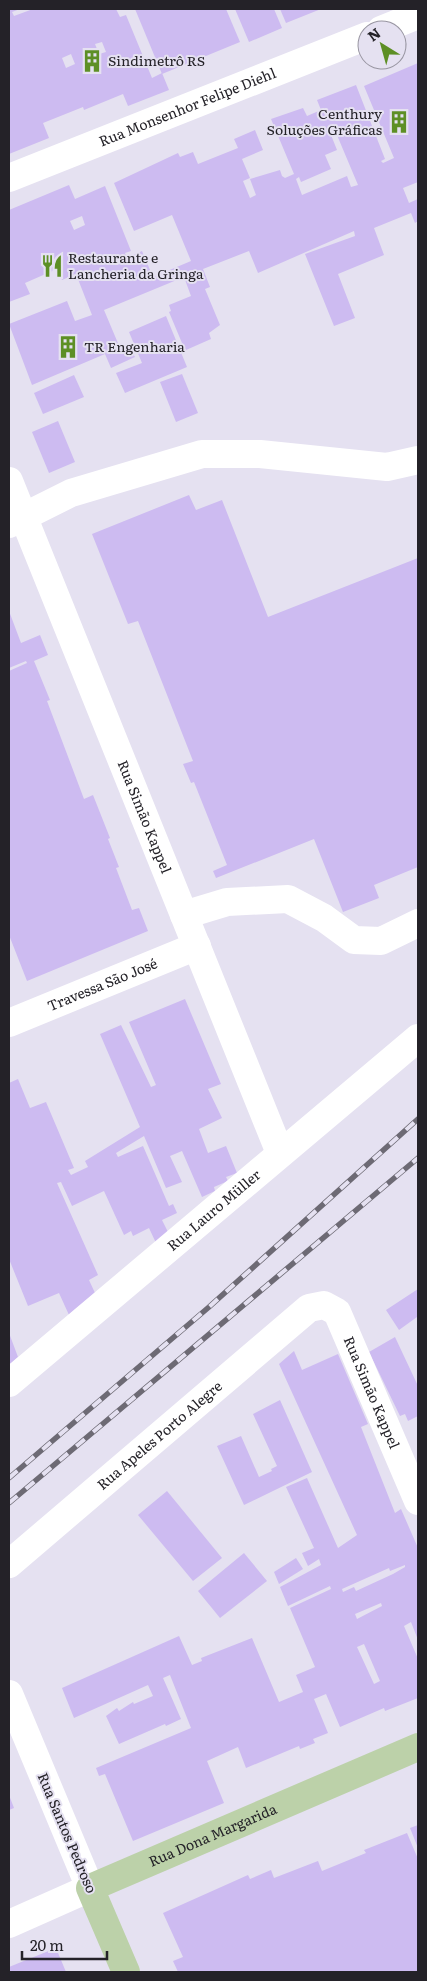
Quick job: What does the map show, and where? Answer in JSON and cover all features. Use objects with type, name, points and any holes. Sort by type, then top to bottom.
[{"type":"main road","name":"Rua Dona Margarida","points":[[90,1888],[418,1747]]},
{"type":"main road","name":"Rua Santos Pedroso","points":[[90,1888],[126,1972]]},
{"type":"street","points":[[406,20],[418,15]]},
{"type":"street","name":"Rua Monsenhor Felipe Diehl","points":[[9,178],[357,40]]},
{"type":"street","points":[[16,521],[71,494],[202,454],[260,454],[387,467],[418,460]]},
{"type":"street","name":"Rua Simão Kappel","points":[[9,481],[16,521],[184,914],[280,1153]]},
{"type":"street","points":[[184,914],[227,902],[288,899],[324,918],[354,940],[363,941],[381,941],[418,923]]},
{"type":"street","name":"Travessa São José","points":[[9,1023],[197,946]]},
{"type":"street","name":"Rua Lauro Müller","points":[[9,1383],[418,1038]]},
{"type":"street","name":"Rua Simão Kappel","points":[[309,1308],[324,1305],[337,1312],[415,1483]]},
{"type":"street","name":"Rua Apeles Porto Alegre","points":[[9,1564],[309,1308]]},
{"type":"street","name":"Rua Santos Pedroso","points":[[9,1694],[90,1888]]},
{"type":"street","name":"Rua Dona Margarida","points":[[9,1924],[90,1888]]},
{"type":"building","points":[[9,9],[20,9],[12,12],[14,16],[33,9],[116,9],[120,17],[126,15],[152,78],[162,73],[169,90],[128,106],[123,94],[84,110],[83,107],[43,123],[49,138],[9,154]],"holes":[[[102,42],[106,52],[99,54],[95,44]],[[71,54],[75,64],[66,68],[62,58]]]},
{"type":"building","points":[[135,9],[226,9],[240,42],[162,74]]},
{"type":"building","points":[[235,9],[274,9],[282,28],[249,42]]},
{"type":"building","points":[[280,9],[321,9],[286,23]]},
{"type":"building","points":[[418,63],[418,182],[403,188],[409,203],[418,199],[418,221],[415,223],[411,213],[374,228],[384,255],[338,274],[355,318],[334,326],[305,254],[355,236],[354,231],[258,273],[249,251],[203,269],[210,287],[205,289],[220,325],[209,333],[211,339],[186,350],[182,343],[169,312],[171,311],[169,305],[191,296],[184,277],[104,310],[120,348],[128,345],[135,357],[111,368],[105,354],[32,385],[9,324],[67,301],[75,321],[92,315],[76,274],[62,280],[57,269],[25,283],[30,294],[9,302],[9,210],[69,185],[75,199],[105,186],[131,251],[125,253],[127,258],[142,251],[153,277],[191,261],[172,215],[134,231],[114,183],[178,153],[180,157],[193,152],[198,164],[238,148],[234,139],[255,130],[263,150],[242,159],[250,178],[243,181],[250,198],[256,195],[250,179],[280,170],[285,178],[294,174],[271,119],[303,108],[307,116],[321,110],[317,100],[356,85],[385,159],[381,161],[383,163],[394,158],[364,86],[402,70],[407,70],[407,68]],"holes":[[[334,128],[358,185],[351,187],[347,176],[302,195],[296,179],[299,177],[301,182],[331,169],[325,155],[337,150],[329,130]],[[82,216],[85,225],[74,230],[70,221]]]},
{"type":"building","points":[[166,316],[187,367],[125,393],[116,373],[142,363],[129,332]]},
{"type":"building","points":[[182,374],[198,413],[176,422],[160,382]]},
{"type":"building","points":[[74,375],[84,397],[43,414],[34,393]]},
{"type":"building","points":[[58,421],[75,462],[49,473],[32,432]]},
{"type":"building","points":[[189,495],[196,510],[222,500],[268,617],[418,558],[418,867],[374,885],[379,898],[343,912],[314,839],[216,878],[213,871],[227,865],[194,782],[191,783],[183,764],[193,761],[138,621],[128,624],[92,534]]},
{"type":"building","points":[[9,611],[21,643],[40,635],[48,655],[34,661],[50,700],[47,701],[84,799],[93,795],[110,838],[108,839],[119,867],[116,868],[132,910],[139,908],[148,931],[27,981],[9,935],[9,671],[27,663],[26,661],[9,668]]},
{"type":"building","points":[[185,999],[221,1084],[208,1089],[222,1118],[199,1129],[208,1153],[226,1146],[237,1173],[226,1177],[228,1181],[214,1187],[215,1191],[202,1197],[182,1151],[170,1156],[182,1182],[166,1188],[144,1136],[116,1153],[118,1157],[143,1146],[169,1206],[173,1204],[177,1213],[162,1220],[168,1232],[156,1243],[149,1228],[133,1236],[131,1231],[124,1235],[104,1191],[72,1206],[61,1182],[57,1183],[98,1275],[89,1280],[95,1293],[69,1315],[59,1293],[28,1306],[9,1259],[9,1083],[18,1079],[30,1108],[46,1102],[74,1168],[68,1170],[71,1175],[88,1167],[85,1161],[140,1127],[100,1034],[121,1025],[151,1087],[156,1085],[129,1022]]},
{"type":"building","points":[[418,1289],[418,1319],[417,1317],[399,1330],[386,1310]]},
{"type":"building","points":[[9,1333],[18,1357],[9,1365]]},
{"type":"building","points":[[395,1337],[418,1386],[418,1416],[408,1421],[405,1414],[400,1416],[369,1352]]},
{"type":"building","points":[[294,1351],[302,1370],[338,1354],[368,1424],[361,1427],[395,1513],[401,1509],[418,1548],[418,1640],[411,1622],[404,1626],[418,1659],[418,1698],[385,1711],[384,1708],[340,1727],[326,1694],[314,1699],[328,1733],[313,1739],[315,1743],[300,1749],[299,1746],[246,1768],[238,1747],[207,1761],[224,1803],[133,1841],[105,1774],[99,1776],[96,1768],[191,1728],[170,1675],[163,1678],[181,1719],[119,1744],[106,1716],[117,1708],[119,1711],[133,1702],[134,1704],[153,1696],[148,1685],[74,1718],[62,1688],[179,1636],[192,1665],[202,1661],[201,1658],[252,1638],[279,1702],[303,1692],[296,1675],[315,1667],[290,1608],[331,1589],[330,1586],[288,1606],[280,1587],[321,1565],[319,1559],[308,1566],[302,1553],[314,1548],[286,1487],[307,1478],[338,1548],[357,1535],[279,1364]],"holes":[[[405,1565],[405,1567],[393,1574],[356,1591],[354,1587],[343,1592],[342,1589],[389,1568],[390,1571]],[[381,1603],[382,1606],[357,1619],[355,1614]],[[364,1644],[380,1681],[374,1684],[357,1647]]]},
{"type":"building","points":[[280,1400],[312,1472],[244,1505],[217,1446],[241,1436],[259,1477],[272,1471],[271,1469],[277,1466],[253,1414]]},
{"type":"building","points":[[167,1491],[222,1558],[193,1581],[138,1515]]},
{"type":"building","points":[[244,1553],[267,1581],[220,1618],[198,1591]]},
{"type":"building","points":[[296,1558],[303,1569],[279,1584],[274,1572]]},
{"type":"building","points":[[9,1795],[14,1808],[9,1810]]},
{"type":"building","points":[[418,1825],[418,1848],[410,1828]]},
{"type":"building","points":[[407,1833],[418,1859],[418,1972],[178,1972],[173,1961],[183,1957],[163,1913],[248,1875],[250,1879],[271,1870],[274,1878],[318,1861],[322,1871],[366,1853],[364,1850]]},
{"type":"building","points":[[56,1948],[66,1972],[9,1972],[9,1967]]},
{"type":"railway","points":[[9,1478],[209,1307],[418,1119]]},
{"type":"railway","points":[[9,1503],[418,1158]]},
{"type":"place","name":"Sindimetrô RS","points":[[92,61]]},
{"type":"place","name":"Centhury Soluções Gráficas","points":[[399,122]]},
{"type":"place","name":"Restaurante e Lancheria da Gringa","points":[[52,266]]},
{"type":"place","name":"TR Engenharia","points":[[68,347]]}]
